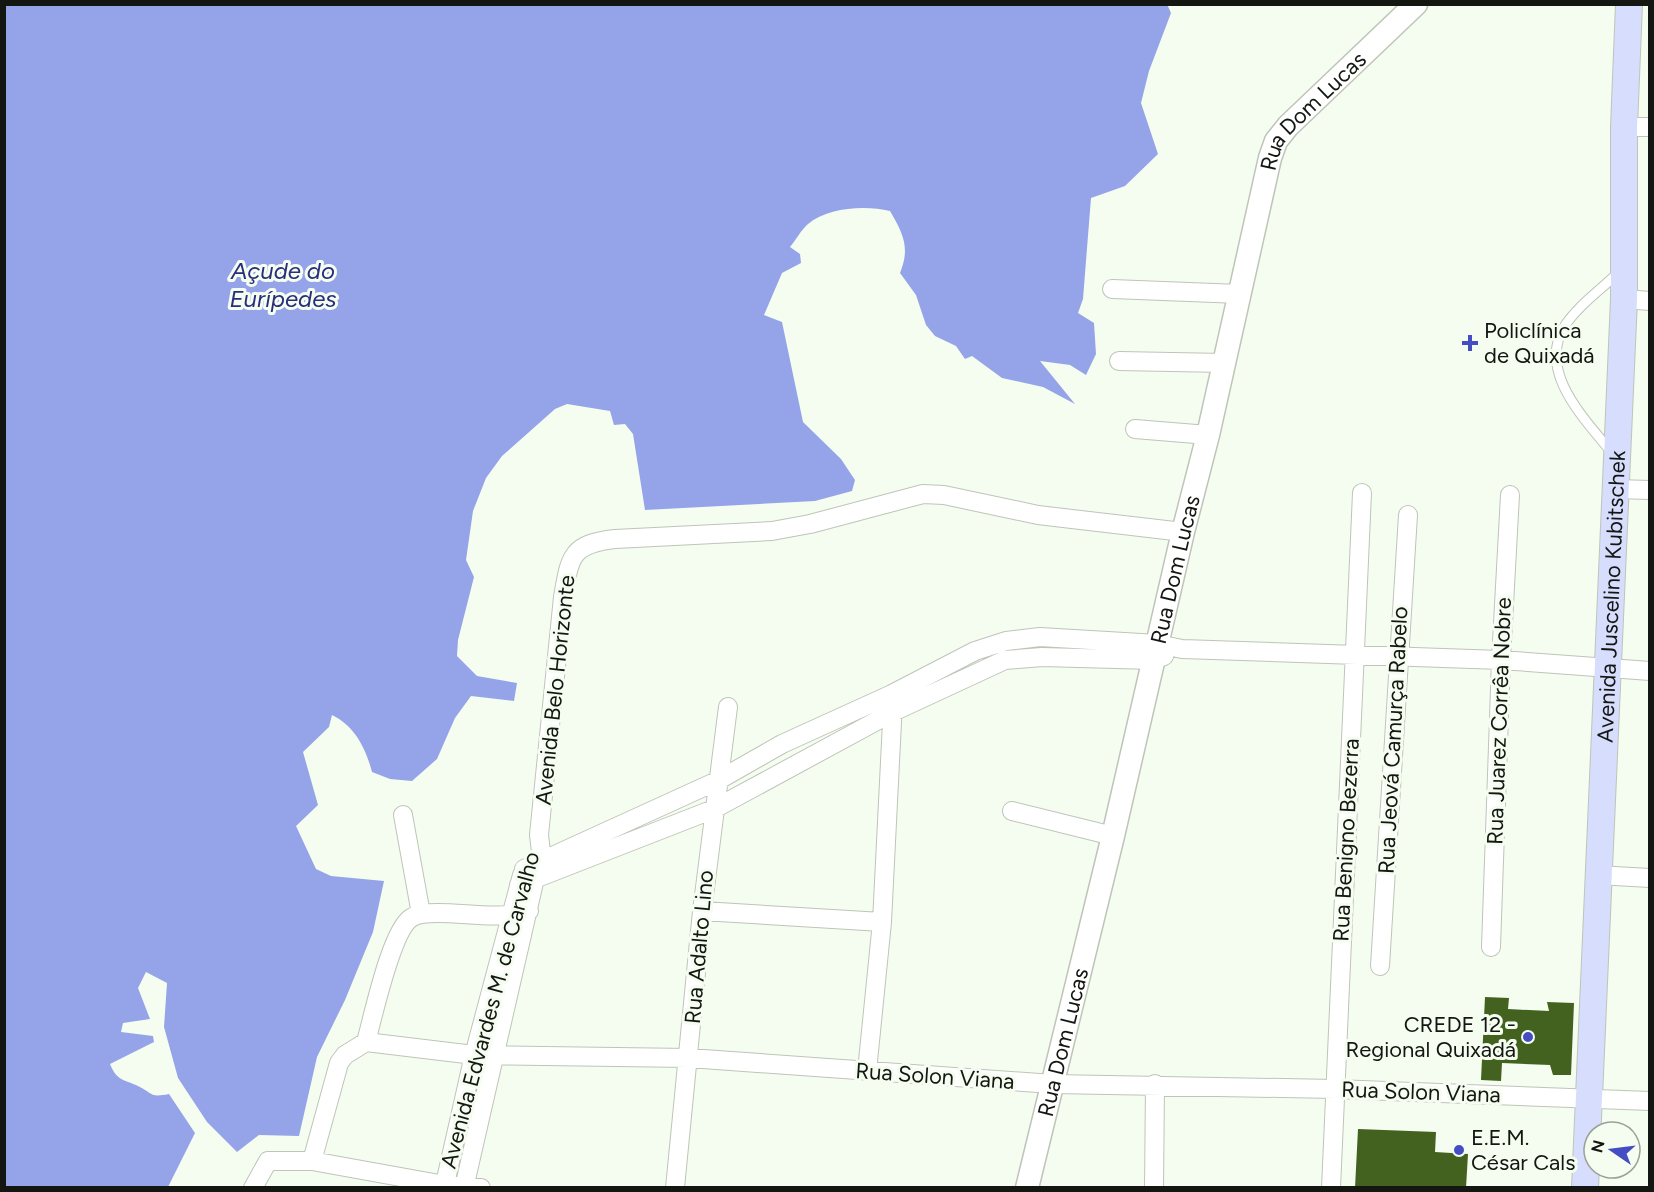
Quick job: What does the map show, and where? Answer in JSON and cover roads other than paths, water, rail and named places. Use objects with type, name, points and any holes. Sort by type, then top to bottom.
[{"type":"main road","name":"Avenida Juscelino Kubitschek","points":[[1584,1188],[1590,1099],[1597,875],[1624,267],[1637,127],[1629,4]]},
{"type":"street","name":"Rua Dom Lucas","points":[[1027,1188],[1225,363],[1262,189],[1276,141],[1322,91],[1416,4]]},
{"type":"street","points":[[1112,289],[1240,294]]},
{"type":"street","points":[[1623,299],[1650,301]]},
{"type":"street","points":[[1119,360],[1225,363]]},
{"type":"street","points":[[1134,429],[1208,435]]},
{"type":"street","points":[[1615,489],[1650,490]]},
{"type":"street","name":"Rua Benigno Bezerra","points":[[1331,1188],[1362,493]]},
{"type":"street","name":"Avenida Belo Horizonte","points":[[539,835],[568,567],[580,548],[591,542],[772,531],[810,524],[924,494],[944,495],[1038,515],[1183,532]]},
{"type":"street","name":"Rua Juarez Corrêa Nobre","points":[[1491,947],[1501,660],[1510,495]]},
{"type":"street","name":"Rua Jeová Camurça Rabelo","points":[[1380,966],[1397,659],[1408,515]]},
{"type":"street","points":[[529,874],[714,809],[791,765],[975,651],[1006,641],[1040,637],[1156,652]]},
{"type":"street","points":[[1005,660],[1006,641]]},
{"type":"street","points":[[529,874],[555,853],[717,781],[782,744],[1005,660],[1182,649],[1397,659],[1501,660],[1650,671]]},
{"type":"street","points":[[867,1071],[882,922],[894,702]]},
{"type":"street","name":"Rua Adalto Lino","points":[[675,1188],[702,911],[728,707]]},
{"type":"street","points":[[782,744],[791,765]]},
{"type":"street","points":[[1012,811],[1113,836]]},
{"type":"street","points":[[403,815],[421,914]]},
{"type":"street","name":"Avenida Edvardes M. de Carvalho","points":[[444,1186],[474,1055],[511,916],[541,852],[539,835]]},
{"type":"street","name":"Avenida Edvardes M. de Carvalho","points":[[470,1187],[494,1055],[529,911],[529,874]]},
{"type":"street","points":[[1597,875],[1650,878]]},
{"type":"street","points":[[312,1161],[339,1063],[345,1055],[366,1042],[397,935],[411,918],[421,914],[511,916],[529,911]]},
{"type":"street","points":[[702,911],[882,922]]},
{"type":"street","name":"Rua Solon Viana","points":[[366,1042],[474,1055],[689,1058],[1053,1084],[1155,1084],[1335,1089],[1650,1101]]},
{"type":"street","points":[[1154,1188],[1155,1084]]},
{"type":"street","points":[[253,1188],[268,1161],[312,1161],[444,1186],[470,1187]]},
{"type":"lane","points":[[1616,460],[1571,402],[1558,375],[1557,351],[1563,328],[1624,267]]},
{"type":"water","name":"Açude do Eurípedes","points":[[5,4],[1167,4],[1171,13],[1149,71],[1141,103],[1158,154],[1125,186],[1091,198],[1083,299],[1078,313],[1094,323],[1096,354],[1086,375],[1070,365],[1040,361],[1075,404],[1043,387],[1002,378],[972,356],[965,359],[956,346],[935,336],[926,325],[916,295],[900,273],[905,256],[904,242],[890,211],[859,208],[826,214],[816,218],[803,229],[790,247],[800,254],[801,263],[782,273],[764,315],[782,322],[803,422],[841,459],[855,480],[852,491],[815,501],[645,510],[633,434],[625,424],[614,425],[610,411],[567,404],[555,409],[502,456],[486,478],[473,511],[466,560],[474,577],[458,640],[457,656],[477,676],[517,683],[514,701],[471,696],[455,718],[437,759],[412,781],[390,779],[372,772],[358,739],[347,725],[332,715],[329,727],[303,752],[318,805],[296,826],[316,869],[331,876],[384,881],[373,932],[345,1000],[317,1057],[299,1136],[259,1135],[237,1152],[207,1122],[178,1078],[164,1027],[167,983],[146,972],[138,988],[150,1019],[123,1023],[121,1032],[153,1036],[154,1042],[110,1064],[115,1074],[121,1079],[154,1095],[169,1094],[195,1133],[168,1187],[5,1187]]},
{"type":"place","name":"Policlínica de Quixadá","points":[[1470,343]]},
{"type":"place","name":"CREDE 12 - Regional Quixadá","points":[[1528,1037]]},
{"type":"place","name":"E.E.M. César Cals","points":[[1459,1150]]}]
